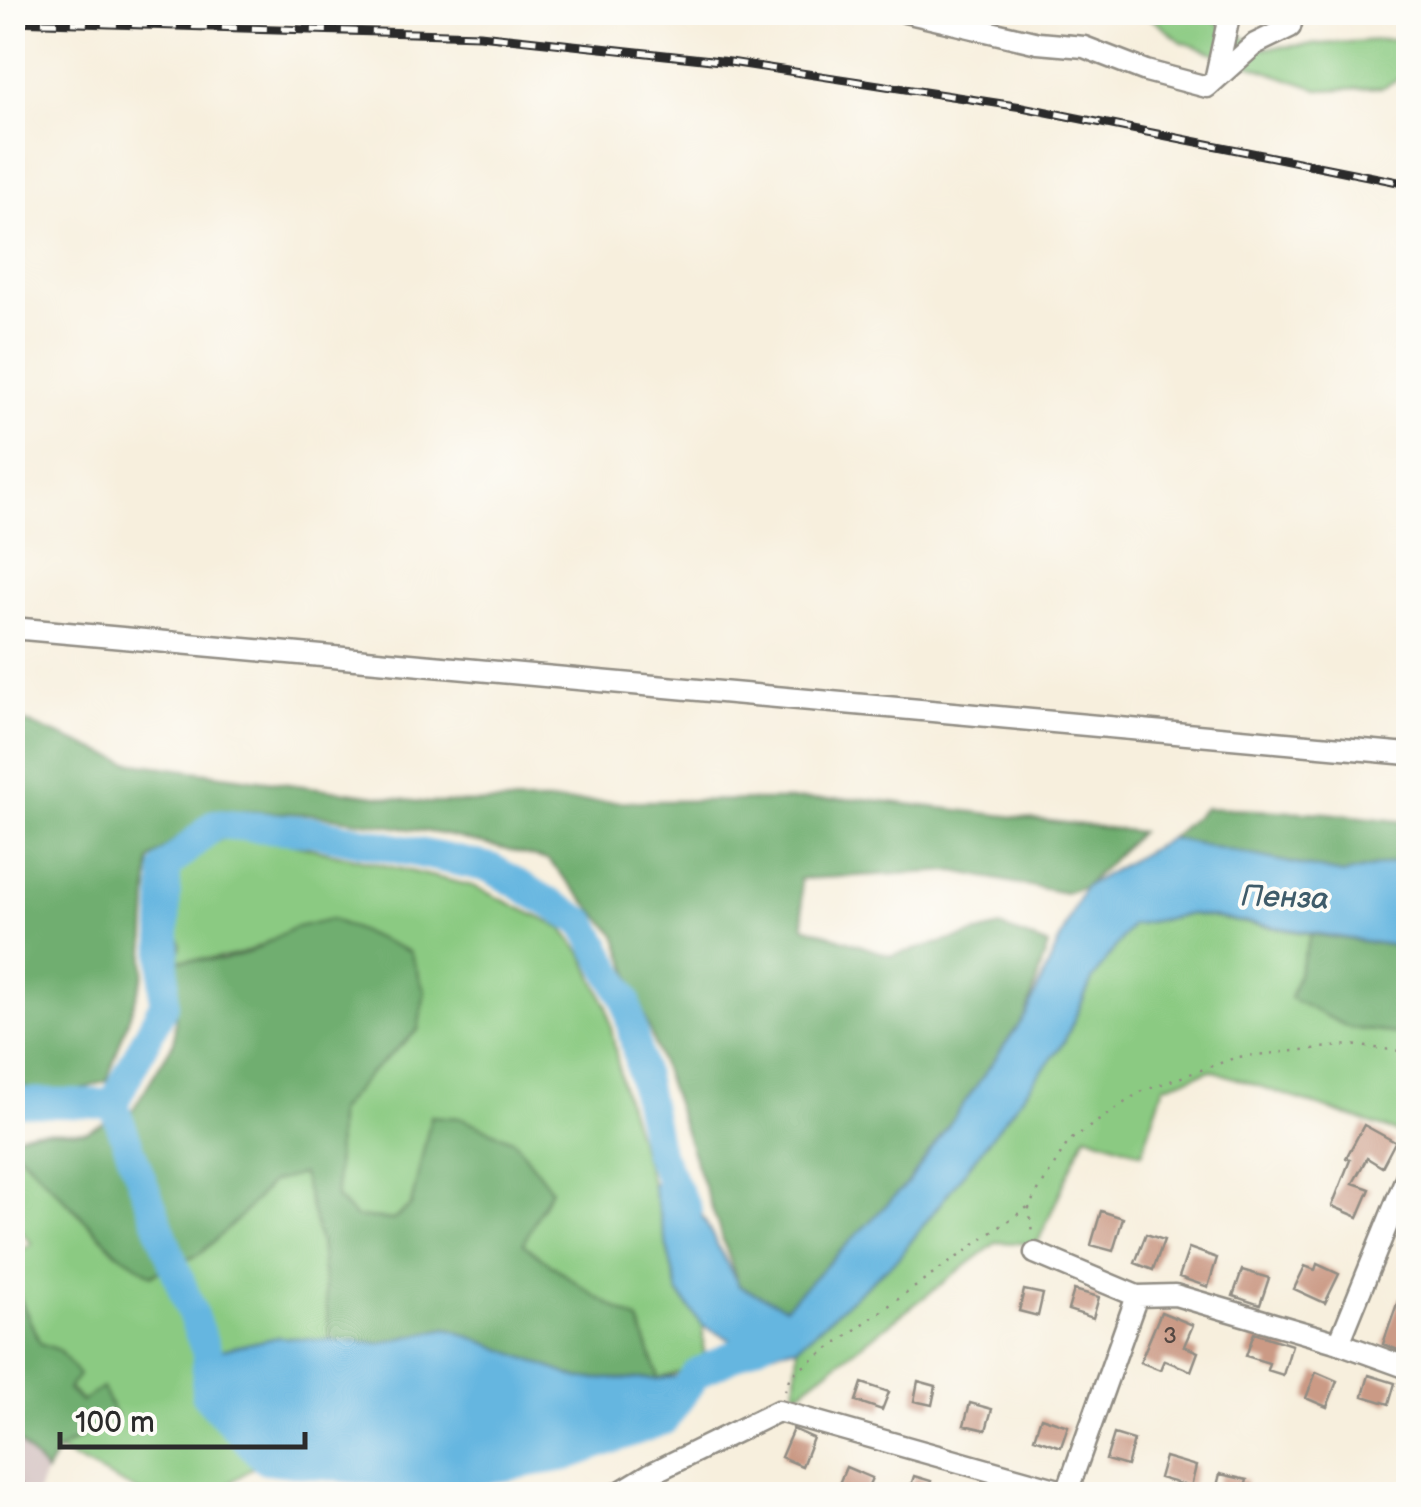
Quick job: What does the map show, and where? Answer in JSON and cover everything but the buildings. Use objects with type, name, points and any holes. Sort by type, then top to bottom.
[{"type":"street","points":[[904,12],[1038,42],[1084,47],[1146,72],[1207,88],[1255,44],[1290,27],[1294,12]]},
{"type":"street","points":[[1216,76],[1230,12]]},
{"type":"street","points":[[12,628],[1408,754]]},
{"type":"street","points":[[1339,1343],[1408,1173]]},
{"type":"street","points":[[1035,1254],[1137,1296],[1175,1295],[1339,1343],[1408,1368]]},
{"type":"street","points":[[618,1494],[650,1474],[778,1411],[1070,1493],[1137,1296]]},
{"type":"street","points":[[12,1485],[17,1494]]},
{"type":"path","points":[[778,1411],[790,1376],[1028,1206],[1069,1141],[1140,1092],[1237,1057],[1350,1045],[1408,1052]]},
{"type":"path","points":[[1028,1206],[1035,1254]]},
{"type":"shaded area","points":[[12,1435],[46,1472],[36,1494],[13,1494]]},
{"type":"green space","points":[[1144,13],[1200,13],[1263,48],[1408,38],[1408,74],[1383,87],[1320,90],[1182,42]]},
{"type":"green space","points":[[12,717],[127,762],[428,803],[865,799],[1140,832],[1084,887],[1065,893],[954,871],[800,879],[804,926],[891,956],[1000,927],[1048,945],[1026,1015],[908,1183],[785,1308],[739,1286],[616,935],[548,860],[442,834],[312,814],[213,810],[150,860],[144,974],[107,1081],[46,1101],[13,1078]]},
{"type":"green space","points":[[1205,808],[1327,813],[1408,822],[1408,859],[1343,874],[1170,838]]},
{"type":"green space","points":[[233,834],[281,841],[473,886],[562,928],[584,956],[607,1007],[622,1085],[652,1184],[678,1292],[703,1326],[704,1364],[659,1379],[639,1321],[595,1296],[522,1244],[551,1189],[432,1116],[411,1206],[393,1220],[355,1217],[336,1198],[337,1112],[369,1074],[418,1030],[293,928],[238,954],[178,960],[181,944],[172,916],[176,870],[203,847]]},
{"type":"green space","points":[[1191,914],[1311,934],[1291,998],[1350,1028],[1408,1035],[1408,1136],[1211,1070],[1164,1086],[1142,1153],[1086,1134],[1037,1244],[997,1242],[795,1395],[798,1346],[899,1257],[1064,1042],[1092,980],[1131,924]]},
{"type":"green space","points":[[331,919],[410,952],[425,992],[418,1030],[369,1074],[337,1112],[336,1198],[355,1217],[393,1220],[411,1206],[431,1116],[462,1118],[515,1141],[551,1189],[523,1244],[595,1296],[639,1321],[659,1379],[580,1379],[447,1328],[381,1343],[330,1340],[320,1243],[302,1174],[271,1182],[200,1254],[152,1275],[118,1253],[13,1147],[13,1137],[34,1131],[86,1132],[133,1109],[174,1042],[178,960],[223,960],[250,952],[293,928]]},
{"type":"green space","points":[[1311,934],[1396,946],[1408,938],[1408,1035],[1350,1028],[1290,998]]},
{"type":"green space","points":[[13,1147],[117,1253],[240,1217],[271,1182],[303,1173],[320,1243],[330,1340],[278,1337],[206,1395],[265,1459],[214,1494],[143,1494],[58,1451],[116,1416],[75,1394],[59,1350],[40,1344],[13,1282],[13,1254],[32,1244],[13,1223]]},
{"type":"green space","points":[[12,1282],[40,1343],[59,1350],[79,1375],[68,1390],[81,1402],[102,1388],[116,1416],[58,1451],[46,1472],[13,1435]]},
{"type":"water","points":[[1170,838],[1343,874],[1408,859],[1408,938],[1396,946],[1191,914],[1131,925],[1092,980],[1064,1042],[899,1257],[798,1346],[760,1354],[703,1326],[678,1292],[652,1184],[679,1172],[739,1286],[785,1307],[908,1183],[1026,1015],[1084,887]]},
{"type":"water","points":[[447,1328],[580,1379],[659,1379],[696,1374],[664,1420],[566,1456],[439,1477],[265,1459],[206,1395],[207,1353],[278,1337],[381,1343]]},
{"type":"waterway","points":[[687,1211],[658,1153],[626,1000],[584,923],[491,868],[312,831],[215,824],[166,867],[164,1004],[113,1104],[207,1353],[206,1395],[265,1459],[439,1477],[566,1456],[664,1420],[696,1374],[784,1330]]},
{"type":"waterway","name":"Пенза","points":[[12,1102],[113,1104]]},
{"type":"railway","points":[[12,21],[480,35],[730,62],[1022,107],[1408,184]]}]
